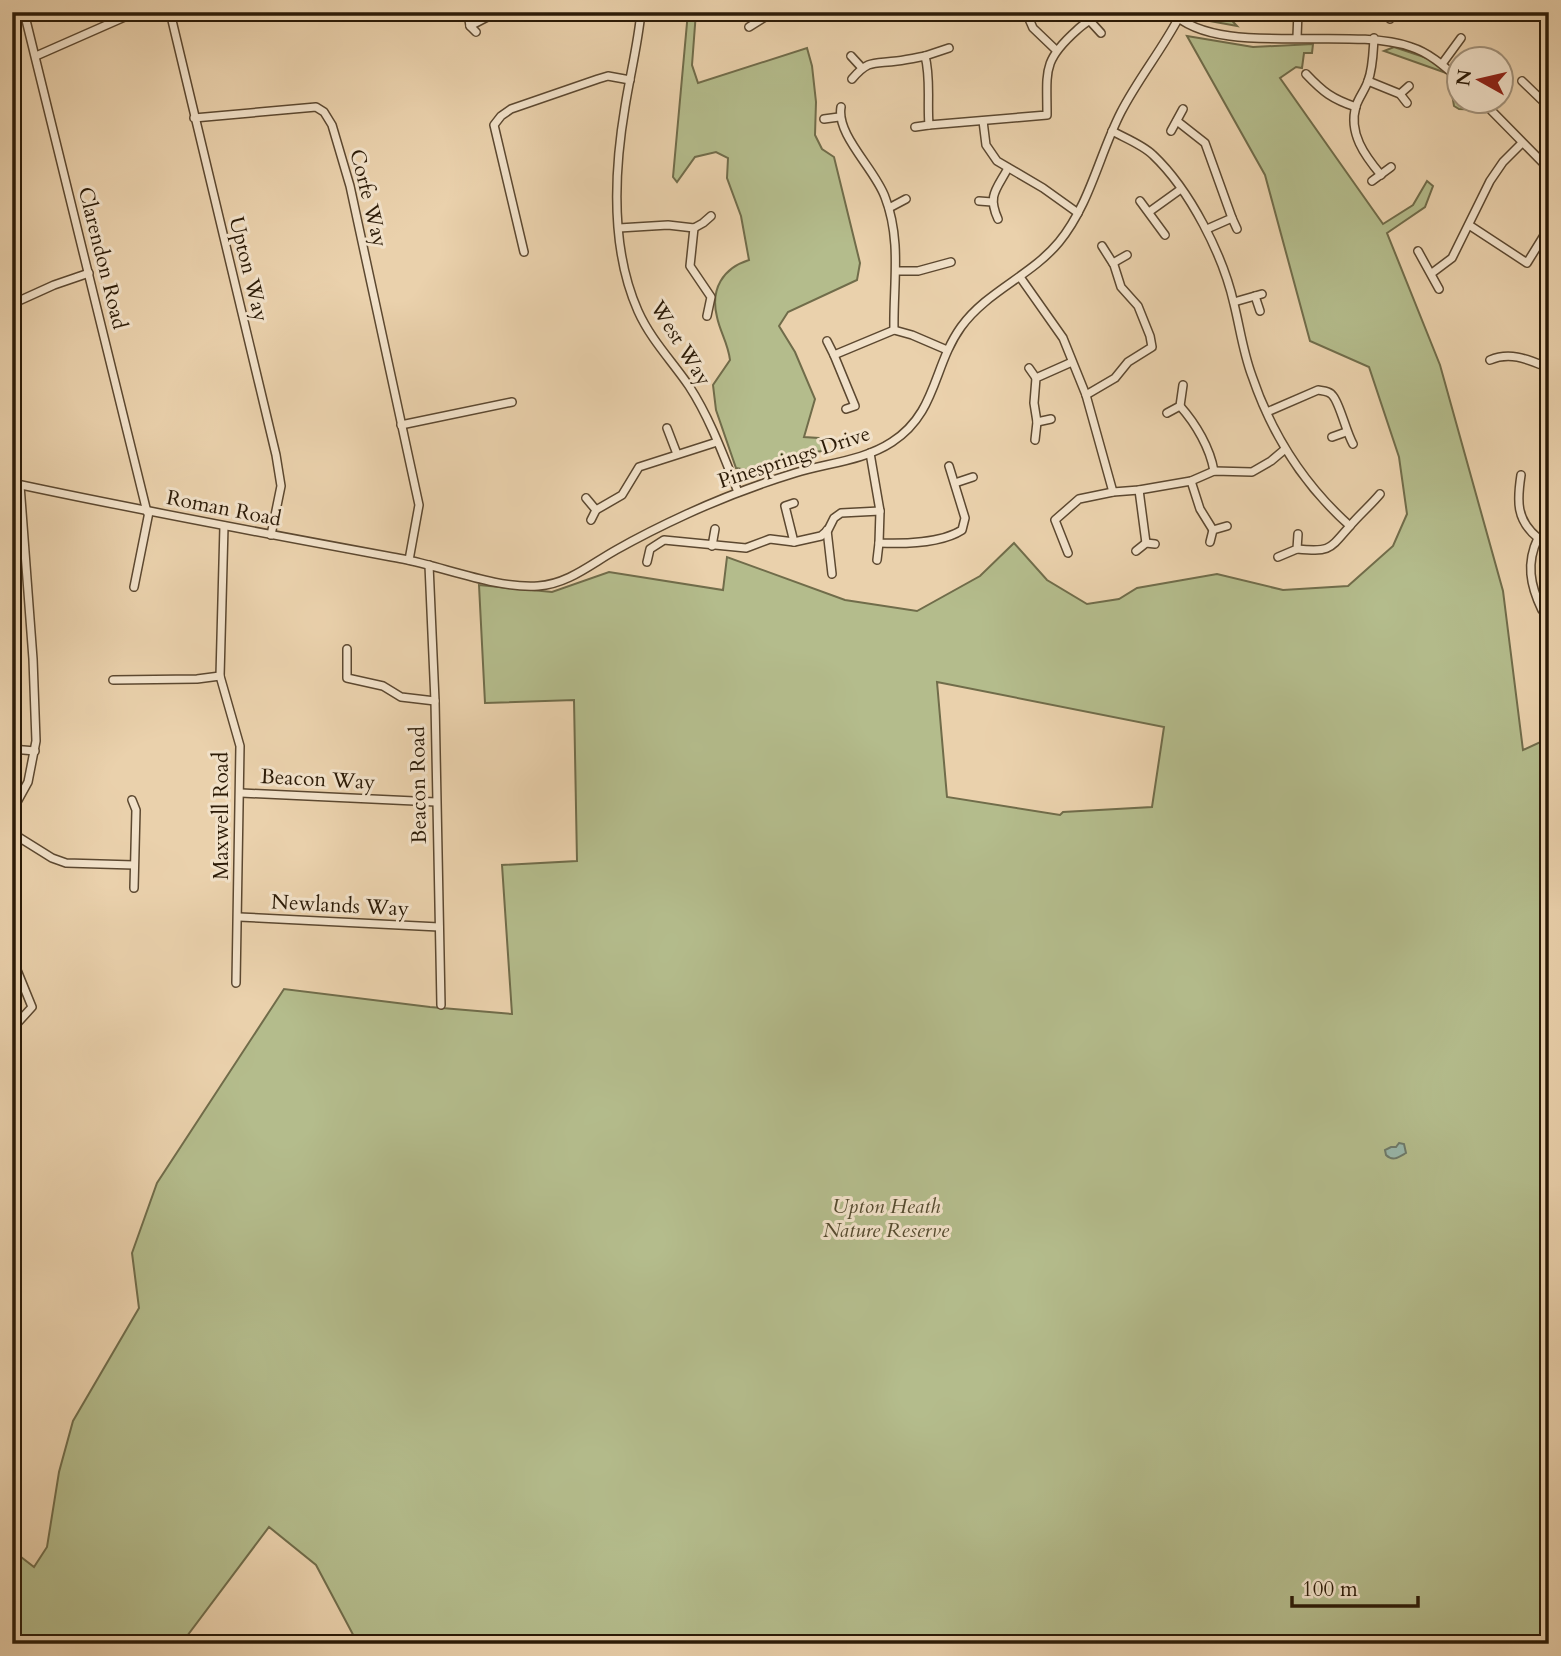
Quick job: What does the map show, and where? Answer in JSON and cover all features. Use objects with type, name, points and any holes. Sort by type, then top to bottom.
[{"type":"street","name":"Clarendon Road","points":[[24,12],[148,512]]},
{"type":"street","points":[[36,57],[136,12]]},
{"type":"street","name":"Upton Way","points":[[170,12],[276,455],[281,486],[271,535]]},
{"type":"street","points":[[476,33],[469,23],[497,12]]},
{"type":"street","name":"West Way","points":[[641,12],[620,143],[619,228],[626,274],[639,312],[656,343],[690,386],[738,492]]},
{"type":"street","points":[[749,27],[773,12]]},
{"type":"street","points":[[1026,12],[1033,28],[1056,50]]},
{"type":"street","points":[[915,127],[1051,115],[1047,69],[1056,50],[1099,12]]},
{"type":"street","points":[[1172,12],[1178,19],[1198,28],[1248,39],[1374,38],[1413,47],[1446,68]]},
{"type":"street","points":[[1297,37],[1298,12]]},
{"type":"street","points":[[1489,22],[1498,14],[1509,12]]},
{"type":"street","name":"Pinesprings Drive","points":[[429,565],[514,585],[547,584],[575,576],[658,527],[738,492],[796,472],[870,453],[894,441],[910,428],[923,412],[932,396],[947,350],[961,327],[980,306],[1041,262],[1059,242],[1089,190],[1123,108],[1178,19]]},
{"type":"street","points":[[1090,21],[1101,33]]},
{"type":"street","points":[[1374,38],[1373,62],[1356,107],[1356,139],[1381,175]]},
{"type":"street","points":[[1441,64],[1461,38]]},
{"type":"street","points":[[852,79],[862,68],[874,62],[892,62],[925,56],[949,48]]},
{"type":"street","points":[[851,56],[862,68]]},
{"type":"street","points":[[925,56],[928,68],[926,98],[929,125]]},
{"type":"street","points":[[1306,74],[1335,100],[1356,107]]},
{"type":"street","points":[[524,252],[494,125],[500,116],[511,109],[597,79],[608,76],[630,80]]},
{"type":"street","points":[[1316,84],[1324,77]]},
{"type":"street","points":[[1368,81],[1399,94],[1407,103]]},
{"type":"street","points":[[1522,81],[1548,106]]},
{"type":"street","points":[[1399,94],[1409,86]]},
{"type":"street","name":"Corfe Way","points":[[194,118],[316,107],[324,111],[332,125],[350,186],[419,505],[409,561]]},
{"type":"street","points":[[841,107],[839,117],[842,128],[876,178],[889,208],[896,242],[894,330]]},
{"type":"street","points":[[1171,131],[1183,109]]},
{"type":"street","points":[[1496,116],[1549,169]]},
{"type":"street","points":[[824,119],[839,117]]},
{"type":"street","points":[[983,121],[986,145],[997,161],[1078,213]]},
{"type":"street","points":[[1177,121],[1205,143],[1237,229]]},
{"type":"street","points":[[1112,131],[1153,154],[1207,229],[1234,302],[1249,369],[1284,450],[1331,509],[1350,526]]},
{"type":"street","points":[[1432,273],[1452,258],[1490,181],[1503,162],[1522,143]]},
{"type":"street","points":[[1373,181],[1391,167]]},
{"type":"street","points":[[998,219],[992,202],[1008,168]]},
{"type":"street","points":[[1149,212],[1181,190]]},
{"type":"street","points":[[889,208],[906,199]]},
{"type":"street","points":[[979,201],[992,202]]},
{"type":"street","points":[[1140,201],[1165,234]]},
{"type":"street","points":[[619,228],[668,225],[694,228],[711,216]]},
{"type":"street","points":[[1207,229],[1232,218]]},
{"type":"street","points":[[1469,225],[1536,270]]},
{"type":"street","points":[[694,228],[690,262],[692,271],[711,297],[707,316]]},
{"type":"street","points":[[1527,262],[1548,229]]},
{"type":"street","points":[[1086,395],[1115,378],[1128,362],[1156,347],[1138,306],[1121,287],[1113,263],[1102,246]]},
{"type":"street","points":[[1418,251],[1439,289]]},
{"type":"street","points":[[1113,263],[1127,255]]},
{"type":"street","points":[[897,271],[918,271],[951,262]]},
{"type":"street","points":[[12,304],[89,272]]},
{"type":"street","points":[[1020,277],[1063,338],[1086,395],[1113,492]]},
{"type":"street","points":[[1234,302],[1258,295],[1260,311]]},
{"type":"street","points":[[834,355],[894,330],[947,350]]},
{"type":"street","points":[[827,341],[855,406]]},
{"type":"street","points":[[1497,345],[1501,355]]},
{"type":"street","points":[[1490,360],[1501,355],[1515,356],[1549,368]]},
{"type":"street","points":[[1036,378],[1072,362]]},
{"type":"street","points":[[1029,368],[1036,378],[1035,440]]},
{"type":"street","points":[[1183,385],[1180,406],[1212,457],[1214,471]]},
{"type":"street","points":[[1267,412],[1318,390],[1326,391],[1334,396],[1353,444]]},
{"type":"street","points":[[846,410],[864,401]]},
{"type":"street","points":[[401,425],[512,402]]},
{"type":"street","points":[[1167,413],[1180,406]]},
{"type":"street","points":[[1037,422],[1051,419]]},
{"type":"street","points":[[667,428],[677,454]]},
{"type":"street","points":[[1332,437],[1346,432]]},
{"type":"street","points":[[591,520],[597,510],[622,495],[639,467],[717,442]]},
{"type":"street","points":[[1055,520],[1079,499],[1191,481],[1214,471],[1252,472],[1284,450]]},
{"type":"street","points":[[870,453],[880,511],[877,560]]},
{"type":"street","points":[[879,543],[904,544],[953,536],[962,530],[965,518],[949,466]]},
{"type":"street","points":[[1521,475],[1518,491],[1522,521],[1538,538],[1549,538]]},
{"type":"street","points":[[955,482],[973,477]]},
{"type":"street","points":[[1191,481],[1200,509],[1213,530],[1210,542]]},
{"type":"street","points":[[12,811],[28,782],[35,751],[36,716],[16,484]]},
{"type":"street","name":"Roman Road","points":[[16,484],[429,565]]},
{"type":"street","points":[[1136,551],[1151,544],[1139,490]]},
{"type":"street","points":[[1278,557],[1297,550],[1320,551],[1332,547],[1380,494]]},
{"type":"street","points":[[586,498],[597,510]]},
{"type":"street","points":[[794,503],[785,506],[794,542]]},
{"type":"street","points":[[647,562],[650,549],[664,540],[746,548],[770,539],[794,542],[816,537],[827,530],[834,518],[841,513],[880,511]]},
{"type":"street","points":[[134,587],[148,512]]},
{"type":"street","points":[[1046,517],[1055,520]]},
{"type":"street","points":[[1055,520],[1068,553]]},
{"type":"street","name":"Maxwell Road","points":[[224,526],[220,676],[240,746],[236,983]]},
{"type":"street","points":[[1213,530],[1227,526]]},
{"type":"street","points":[[712,546],[715,529]]},
{"type":"street","points":[[827,530],[832,574]]},
{"type":"street","points":[[1297,550],[1298,534]]},
{"type":"street","points":[[1538,538],[1531,553],[1531,576],[1535,596],[1542,610]]},
{"type":"street","name":"Beacon Road","points":[[429,565],[435,701],[441,1005]]},
{"type":"street","points":[[347,649],[347,678],[383,686],[401,697],[435,701]]},
{"type":"street","points":[[113,680],[197,679],[220,676]]},
{"type":"street","points":[[12,750],[35,751]]},
{"type":"street","name":"Beacon Way","points":[[241,793],[436,802]]},
{"type":"street","points":[[132,800],[136,810],[134,888]]},
{"type":"street","points":[[12,834],[52,858],[66,863],[134,865]]},
{"type":"street","name":"Newlands Way","points":[[239,917],[439,927]]},
{"type":"street","points":[[12,958],[32,1007],[12,1029]]},
{"type":"green space","points":[[688,12],[696,12],[692,65],[698,83],[807,48],[816,102],[815,135],[822,149],[834,157],[860,263],[857,280],[788,312],[779,326],[795,352],[815,399],[804,437],[819,438],[825,445],[823,451],[804,453],[752,471],[736,468],[716,410],[713,385],[730,360],[715,307],[717,289],[732,268],[749,260],[741,216],[727,178],[728,158],[716,152],[695,157],[677,182],[673,177]]},
{"type":"green space","points":[[1197,12],[1224,12],[1237,26],[1210,21]]},
{"type":"green space","name":"Upton Heath Nature Reserve","points":[[1187,36],[1253,47],[1313,44],[1312,53],[1304,53],[1302,68],[1296,67],[1280,78],[1383,224],[1413,205],[1427,181],[1433,186],[1425,207],[1387,233],[1440,365],[1503,591],[1523,750],[1549,738],[1549,1644],[358,1644],[316,1565],[269,1527],[181,1644],[12,1644],[12,1550],[34,1567],[47,1547],[59,1472],[73,1421],[139,1308],[132,1253],[157,1183],[284,989],[512,1014],[502,865],[577,861],[574,700],[485,703],[479,585],[552,592],[609,572],[723,590],[727,557],[845,600],[917,611],[980,576],[1014,543],[1047,580],[1087,604],[1119,599],[1137,588],[1217,574],[1283,590],[1348,586],[1393,546],[1407,514],[1399,457],[1369,367],[1310,341],[1265,175]],"holes":[[[937,682],[1164,727],[1152,807],[1063,812],[1060,815],[947,797]]]},
{"type":"green space","points":[[1394,47],[1427,58],[1446,73],[1384,51]]},
{"type":"shaded area","points":[[1399,1143],[1404,1144],[1406,1153],[1394,1158],[1386,1155],[1385,1150],[1396,1147]]}]
